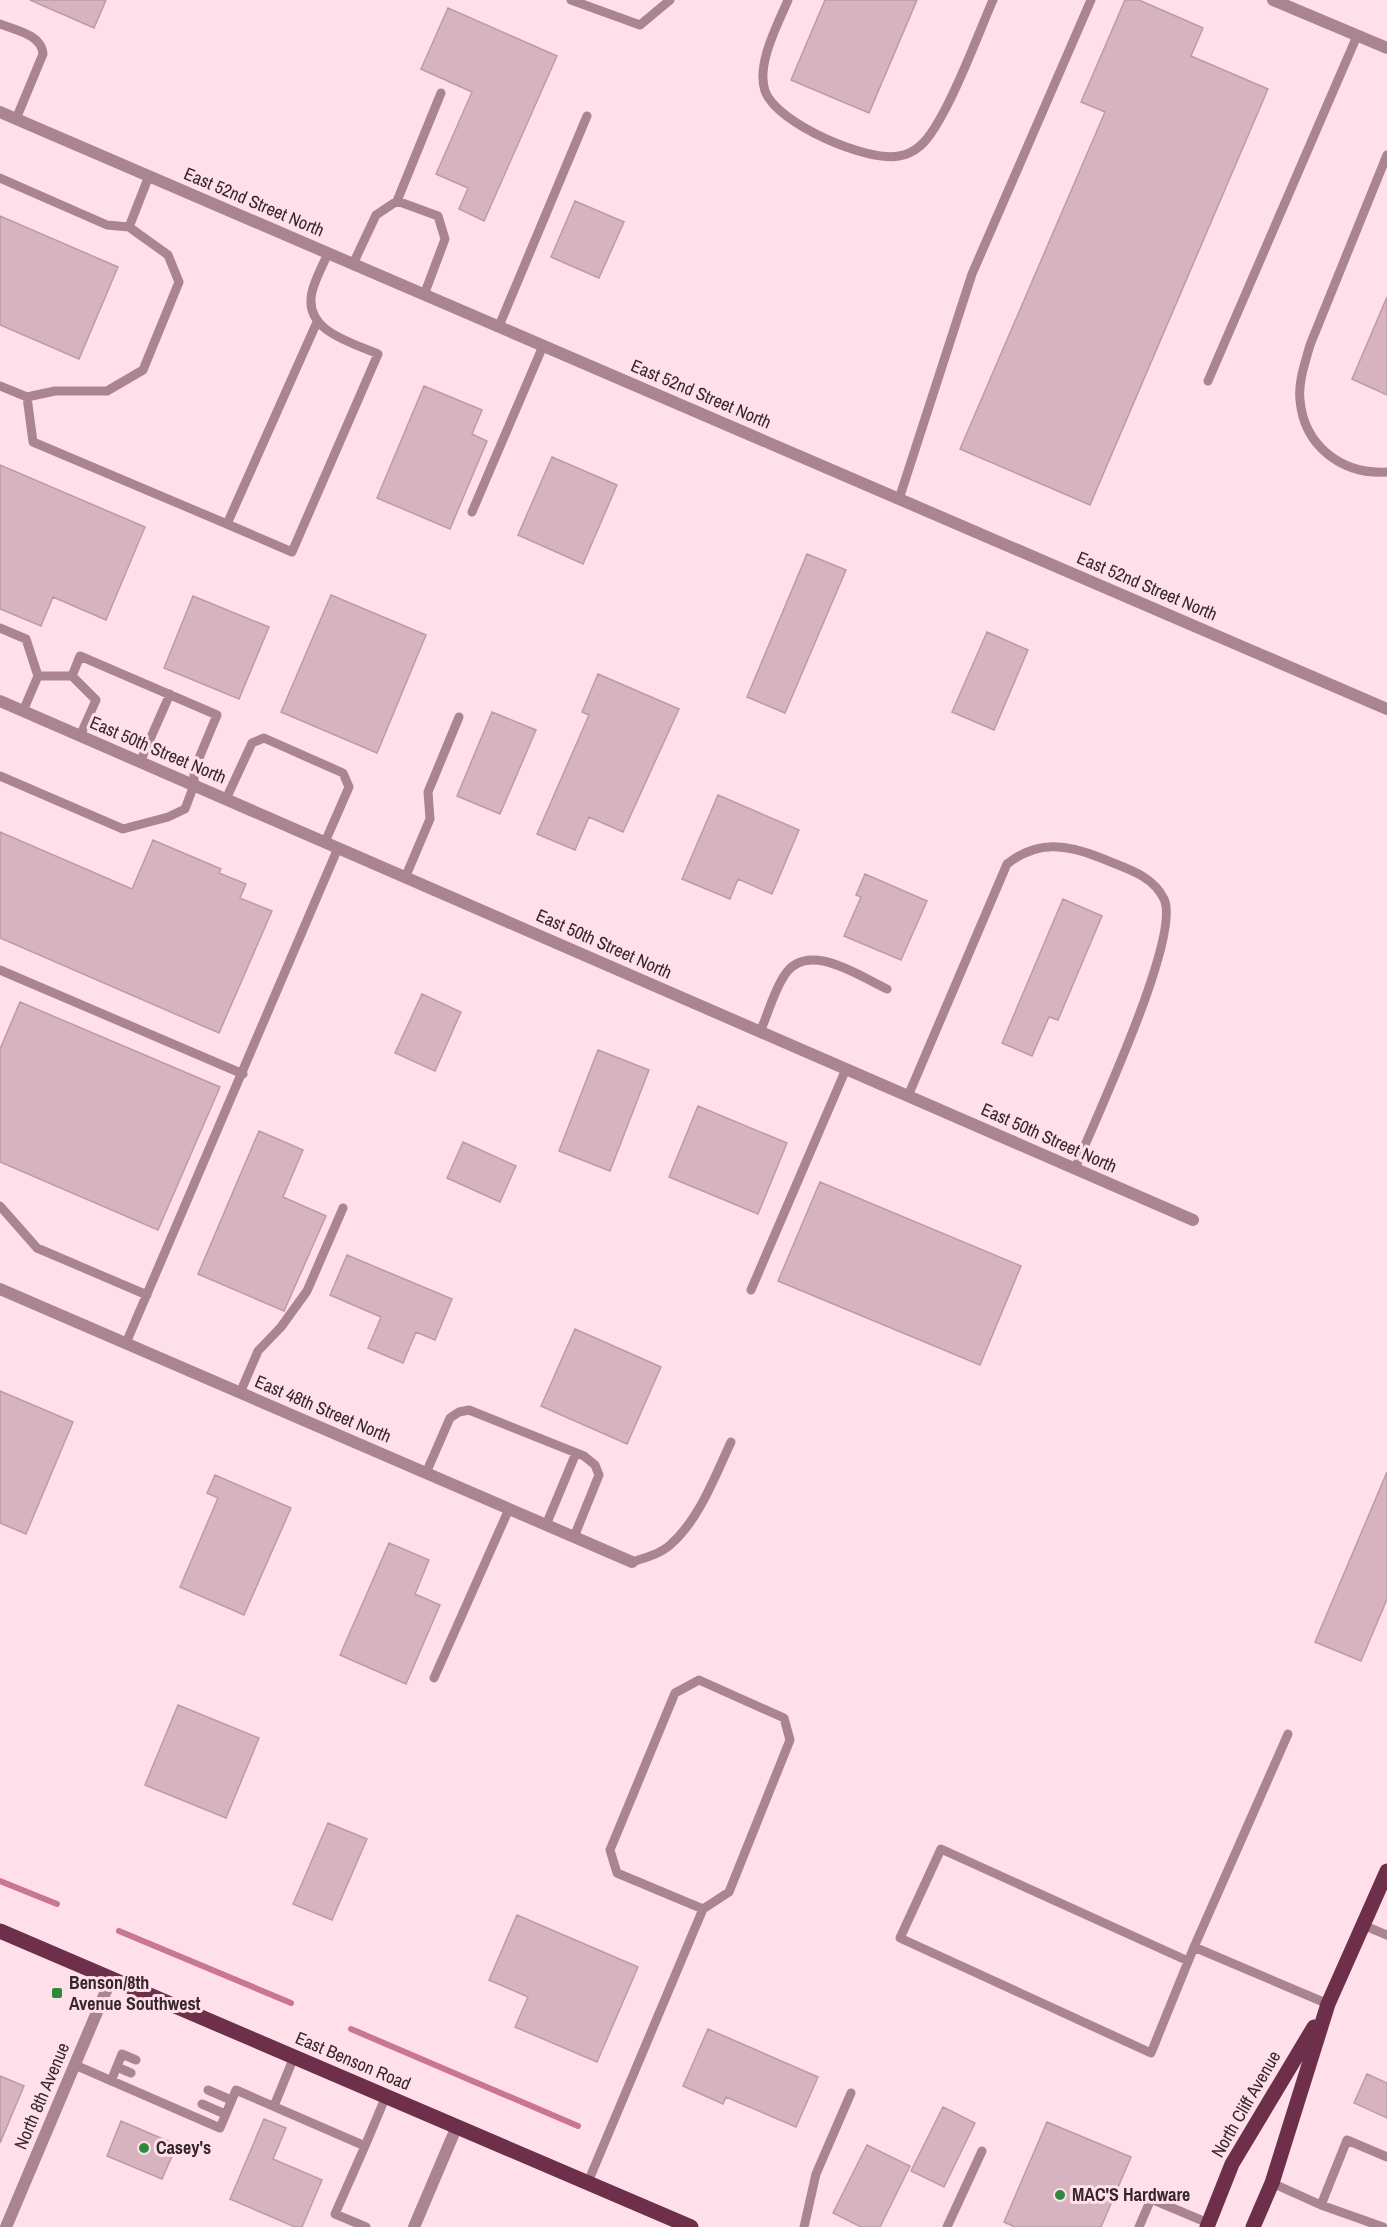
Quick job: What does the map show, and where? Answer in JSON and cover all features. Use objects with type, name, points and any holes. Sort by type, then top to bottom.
[{"type":"main road","name":"North Cliff Avenue","points":[[1253,2227],[1272,2183],[1328,2004],[1387,1871]]},
{"type":"main road","name":"East Benson Road","points":[[0,1931],[691,2227]]},
{"type":"main road","name":"North Cliff Avenue","points":[[1207,2225],[1232,2164],[1328,2004]]},
{"type":"street","points":[[1273,0],[1387,48]]},
{"type":"street","name":"East 52nd Street North","points":[[0,111],[1387,709]]},
{"type":"street","name":"East 50th Street North","points":[[0,701],[1193,1220]]},
{"type":"street","name":"East 48th Street North","points":[[0,1288],[632,1562]]},
{"type":"street","name":"North 8th Avenue","points":[[6,2227],[111,1979]]},
{"type":"street","points":[[414,2227],[457,2126]]},
{"type":"lane","points":[[571,0],[640,25],[670,0]]},
{"type":"lane","points":[[788,0],[766,59],[763,78],[771,103],[794,123],[879,156],[898,156],[920,146],[930,135],[953,91],[993,0]]},
{"type":"lane","points":[[899,499],[972,274],[1091,0]]},
{"type":"lane","points":[[0,24],[38,40],[43,46],[44,54],[16,118]]},
{"type":"lane","points":[[1208,381],[1282,205],[1357,36]]},
{"type":"lane","points":[[353,264],[376,215],[397,201],[441,93]]},
{"type":"lane","points":[[499,326],[587,116]]},
{"type":"lane","points":[[1387,155],[1310,345],[1301,376],[1299,399],[1303,419],[1316,444],[1333,459],[1354,469],[1387,472]]},
{"type":"lane","points":[[129,227],[149,176]]},
{"type":"lane","points":[[0,178],[107,225],[129,227],[168,255],[179,282],[143,370],[107,390],[56,391],[27,397],[0,386]]},
{"type":"lane","points":[[397,201],[438,216],[445,239],[424,295]]},
{"type":"lane","points":[[27,397],[33,442],[292,552],[378,354],[327,332],[317,322],[310,308],[312,292],[328,253]]},
{"type":"lane","points":[[227,524],[317,322]]},
{"type":"lane","points":[[472,512],[543,346]]},
{"type":"lane","points":[[0,628],[26,639],[38,676],[23,711]]},
{"type":"lane","points":[[0,776],[123,829],[168,818],[185,809],[194,785],[194,770],[217,715],[80,656],[72,676]]},
{"type":"lane","points":[[38,676],[72,676],[96,700],[80,736]]},
{"type":"lane","points":[[141,762],[170,694]]},
{"type":"lane","points":[[405,878],[430,819],[428,792],[459,717]]},
{"type":"lane","points":[[226,799],[252,743],[264,738],[343,773],[349,787],[325,842]]},
{"type":"lane","points":[[908,1096],[1007,864],[1023,851],[1044,847],[1076,848],[1147,877],[1165,900],[1165,926],[1157,968],[1075,1168]]},
{"type":"lane","points":[[126,1343],[338,848]]},
{"type":"lane","points":[[760,1032],[784,975],[798,964],[812,958],[831,963],[887,988]]},
{"type":"lane","points":[[0,970],[243,1074]]},
{"type":"lane","points":[[751,1290],[846,1069]]},
{"type":"lane","points":[[0,1206],[37,1248],[147,1295]]},
{"type":"lane","points":[[240,1393],[258,1351],[281,1327],[307,1291],[343,1208]]},
{"type":"lane","points":[[426,1473],[450,1418],[459,1412],[469,1410],[576,1453],[595,1465],[598,1475],[574,1537]]},
{"type":"lane","points":[[632,1562],[660,1552],[671,1544],[693,1516],[731,1442]]},
{"type":"lane","points":[[546,1525],[576,1453]]},
{"type":"lane","points":[[434,1678],[509,1509]]},
{"type":"lane","points":[[588,2182],[702,1909],[729,1892],[790,1740],[784,1718],[699,1680],[675,1693],[610,1850],[616,1873],[702,1909]]},
{"type":"lane","points":[[1188,1961],[941,1849],[900,1938],[1151,2053],[1194,1947],[1288,1734]]},
{"type":"lane","points":[[1363,1925],[1387,1935]]},
{"type":"lane","points":[[1194,1947],[1328,2004]]},
{"type":"lane","points":[[111,2081],[122,2054],[136,2060]]},
{"type":"lane","points":[[274,2106],[294,2057]]},
{"type":"lane","points":[[75,2065],[220,2128],[236,2090],[365,2146]]},
{"type":"lane","points":[[117,2067],[131,2073]]},
{"type":"lane","points":[[207,2090],[231,2100]]},
{"type":"lane","points":[[804,2227],[816,2174],[851,2093]]},
{"type":"lane","points":[[366,2227],[335,2214],[386,2096]]},
{"type":"lane","points":[[202,2104],[225,2114]]},
{"type":"lane","points":[[1321,2205],[1347,2140],[1387,2157]]},
{"type":"lane","points":[[947,2227],[982,2151]]},
{"type":"lane","points":[[1272,2183],[1321,2205],[1383,2227]]},
{"type":"lane","points":[[1139,2227],[1151,2199],[1207,2225]]},
{"type":"building","points":[[30,0],[106,0],[94,28]]},
{"type":"building","points":[[825,0],[917,0],[869,113],[791,80]]},
{"type":"building","points":[[1125,0],[1139,0],[1203,28],[1191,56],[1268,89],[1090,505],[960,449],[1105,112],[1081,102]]},
{"type":"building","points":[[448,8],[557,56],[484,221],[459,209],[468,188],[436,174],[472,92],[421,69]]},
{"type":"building","points":[[575,201],[624,222],[599,278],[551,257]]},
{"type":"building","points":[[0,216],[118,267],[79,359],[0,325]]},
{"type":"building","points":[[1387,297],[1387,395],[1352,379]]},
{"type":"building","points":[[424,386],[482,410],[472,434],[487,441],[450,529],[377,498]]},
{"type":"building","points":[[552,457],[617,485],[583,564],[518,535]]},
{"type":"building","points":[[0,465],[145,527],[106,620],[53,597],[41,626],[0,609]]},
{"type":"building","points":[[807,554],[846,570],[785,713],[747,697]]},
{"type":"building","points":[[331,595],[426,635],[377,753],[281,712]]},
{"type":"building","points":[[193,596],[269,627],[239,699],[164,668]]},
{"type":"building","points":[[987,632],[1028,650],[994,730],[952,712]]},
{"type":"building","points":[[598,674],[679,709],[623,832],[589,817],[575,850],[537,834],[589,715],[582,712]]},
{"type":"building","points":[[492,712],[536,730],[500,814],[457,796]]},
{"type":"building","points":[[718,795],[799,830],[772,894],[738,879],[730,899],[682,879]]},
{"type":"building","points":[[0,832],[132,889],[153,840],[221,869],[219,873],[246,884],[240,898],[272,911],[219,1033],[0,938]]},
{"type":"building","points":[[865,874],[927,901],[901,960],[844,936],[861,897],[856,895]]},
{"type":"building","points":[[1063,899],[1102,916],[1058,1020],[1049,1017],[1032,1056],[1002,1043]]},
{"type":"building","points":[[422,994],[461,1012],[435,1071],[395,1053]]},
{"type":"building","points":[[20,1002],[220,1087],[158,1230],[0,1162],[0,1049]]},
{"type":"building","points":[[598,1050],[649,1070],[610,1171],[559,1151]]},
{"type":"building","points":[[698,1106],[787,1143],[758,1214],[669,1177]]},
{"type":"building","points":[[259,1131],[303,1150],[283,1197],[326,1216],[284,1311],[198,1274]]},
{"type":"building","points":[[463,1142],[516,1166],[500,1202],[447,1178]]},
{"type":"building","points":[[820,1182],[1021,1266],[980,1365],[778,1281]]},
{"type":"building","points":[[347,1255],[452,1299],[435,1340],[416,1332],[403,1363],[368,1348],[381,1317],[330,1295]]},
{"type":"building","points":[[575,1329],[661,1367],[627,1444],[541,1406]]},
{"type":"building","points":[[0,1391],[73,1422],[26,1534],[0,1523]]},
{"type":"building","points":[[1387,1472],[1387,1599],[1361,1661],[1315,1642]]},
{"type":"building","points":[[215,1475],[291,1508],[244,1615],[180,1587],[218,1498],[207,1493]]},
{"type":"building","points":[[389,1543],[429,1560],[415,1594],[440,1605],[406,1684],[340,1655]]},
{"type":"building","points":[[178,1705],[259,1738],[226,1818],[145,1785]]},
{"type":"building","points":[[328,1823],[367,1839],[332,1920],[293,1904]]},
{"type":"building","points":[[517,1915],[638,1967],[597,2062],[515,2027],[528,1997],[489,1980]]},
{"type":"building","points":[[708,2029],[818,2077],[796,2127],[726,2097],[723,2104],[683,2086]]},
{"type":"building","points":[[1367,2074],[1387,2083],[1387,2118],[1354,2103]]},
{"type":"building","points":[[0,2076],[24,2086],[0,2143]]},
{"type":"building","points":[[943,2107],[975,2123],[944,2187],[911,2171]]},
{"type":"building","points":[[264,2119],[286,2128],[273,2159],[322,2180],[302,2227],[295,2227],[230,2199]]},
{"type":"building","points":[[121,2121],[177,2145],[162,2179],[107,2156]]},
{"type":"building","points":[[1047,2122],[1131,2157],[1101,2227],[1015,2227],[1004,2222]]},
{"type":"building","points":[[867,2145],[910,2166],[880,2227],[861,2227],[833,2213]]},
{"type":"waterway","points":[[0,1881],[57,1904]]},
{"type":"waterway","points":[[119,1931],[291,2003]]},
{"type":"waterway","points":[[351,2029],[578,2126]]},
{"type":"place","name":"Benson/8th Avenue Southwest","points":[[57,1993]]},
{"type":"place","name":"Casey's","points":[[144,2148]]},
{"type":"place","name":"MAC'S Hardware","points":[[1060,2195]]}]
